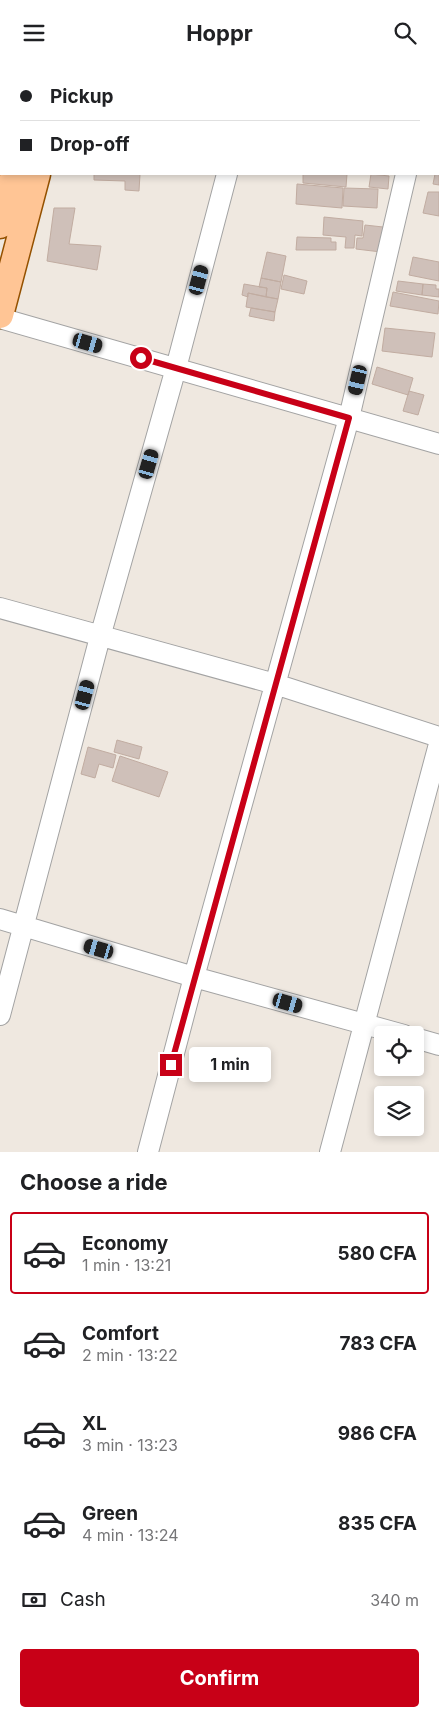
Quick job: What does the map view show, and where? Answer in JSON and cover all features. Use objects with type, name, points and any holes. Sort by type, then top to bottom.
[{"type":"main road","points":[[0,225],[14,175]]},
{"type":"main road","points":[[0,317],[37,175]]},
{"type":"street","points":[[0,1015],[100,637],[176,368],[227,175]]},
{"type":"street","points":[[148,1152],[194,977],[349,418],[406,175]]},
{"type":"street","points":[[0,317],[439,444]]},
{"type":"street","points":[[0,608],[275,684],[439,737]]},
{"type":"street","points":[[330,1152],[439,744]]},
{"type":"street","points":[[0,919],[194,977],[374,1027]]},
{"type":"street","points":[[424,1041],[439,1045]]},
{"type":"building","points":[[94,175],[140,175],[139,191],[125,190],[125,181],[94,180]]},
{"type":"building","points":[[303,175],[347,175],[346,187],[303,183]]},
{"type":"building","points":[[371,175],[389,176],[388,189],[369,187]]},
{"type":"building","points":[[435,175],[439,175],[439,185],[433,184]]},
{"type":"building","points":[[297,184],[343,188],[342,208],[296,204]]},
{"type":"building","points":[[344,188],[378,189],[377,208],[343,206]]},
{"type":"building","points":[[428,192],[439,192],[439,216],[423,213]]},
{"type":"building","points":[[54,208],[75,208],[69,244],[101,246],[97,270],[47,261]]},
{"type":"building","points":[[324,217],[363,221],[362,236],[355,235],[354,248],[345,248],[346,237],[323,235]]},
{"type":"building","points":[[365,225],[383,227],[381,252],[356,249],[357,238],[363,238]]},
{"type":"building","points":[[297,237],[331,238],[331,242],[336,242],[336,250],[296,250]]},
{"type":"building","points":[[267,252],[286,256],[281,282],[261,278]]},
{"type":"building","points":[[413,257],[439,262],[439,281],[409,275]]},
{"type":"building","points":[[284,275],[307,281],[304,294],[281,289]]},
{"type":"building","points":[[261,278],[281,282],[278,299],[266,297],[267,288],[259,287]]},
{"type":"building","points":[[398,281],[423,284],[422,295],[396,291]]},
{"type":"building","points":[[244,284],[267,288],[266,297],[248,293],[248,297],[242,295]]},
{"type":"building","points":[[423,284],[436,285],[436,289],[439,289],[439,297],[422,295]]},
{"type":"building","points":[[393,292],[439,301],[438,314],[390,306]]},
{"type":"building","points":[[248,293],[278,299],[275,312],[246,307]]},
{"type":"building","points":[[251,308],[275,312],[274,321],[249,316]]},
{"type":"building","points":[[385,328],[435,333],[432,357],[382,351]]},
{"type":"building","points":[[377,367],[413,378],[408,395],[372,384]]},
{"type":"building","points":[[409,391],[424,395],[418,415],[403,411]]},
{"type":"building","points":[[117,740],[142,747],[139,759],[114,752]]},
{"type":"building","points":[[88,747],[116,755],[113,768],[99,764],[95,778],[81,774]]},
{"type":"building","points":[[120,756],[168,772],[159,797],[112,781]]},
{"type":"route","points":[[141,358],[349,418],[171,1065]]}]
